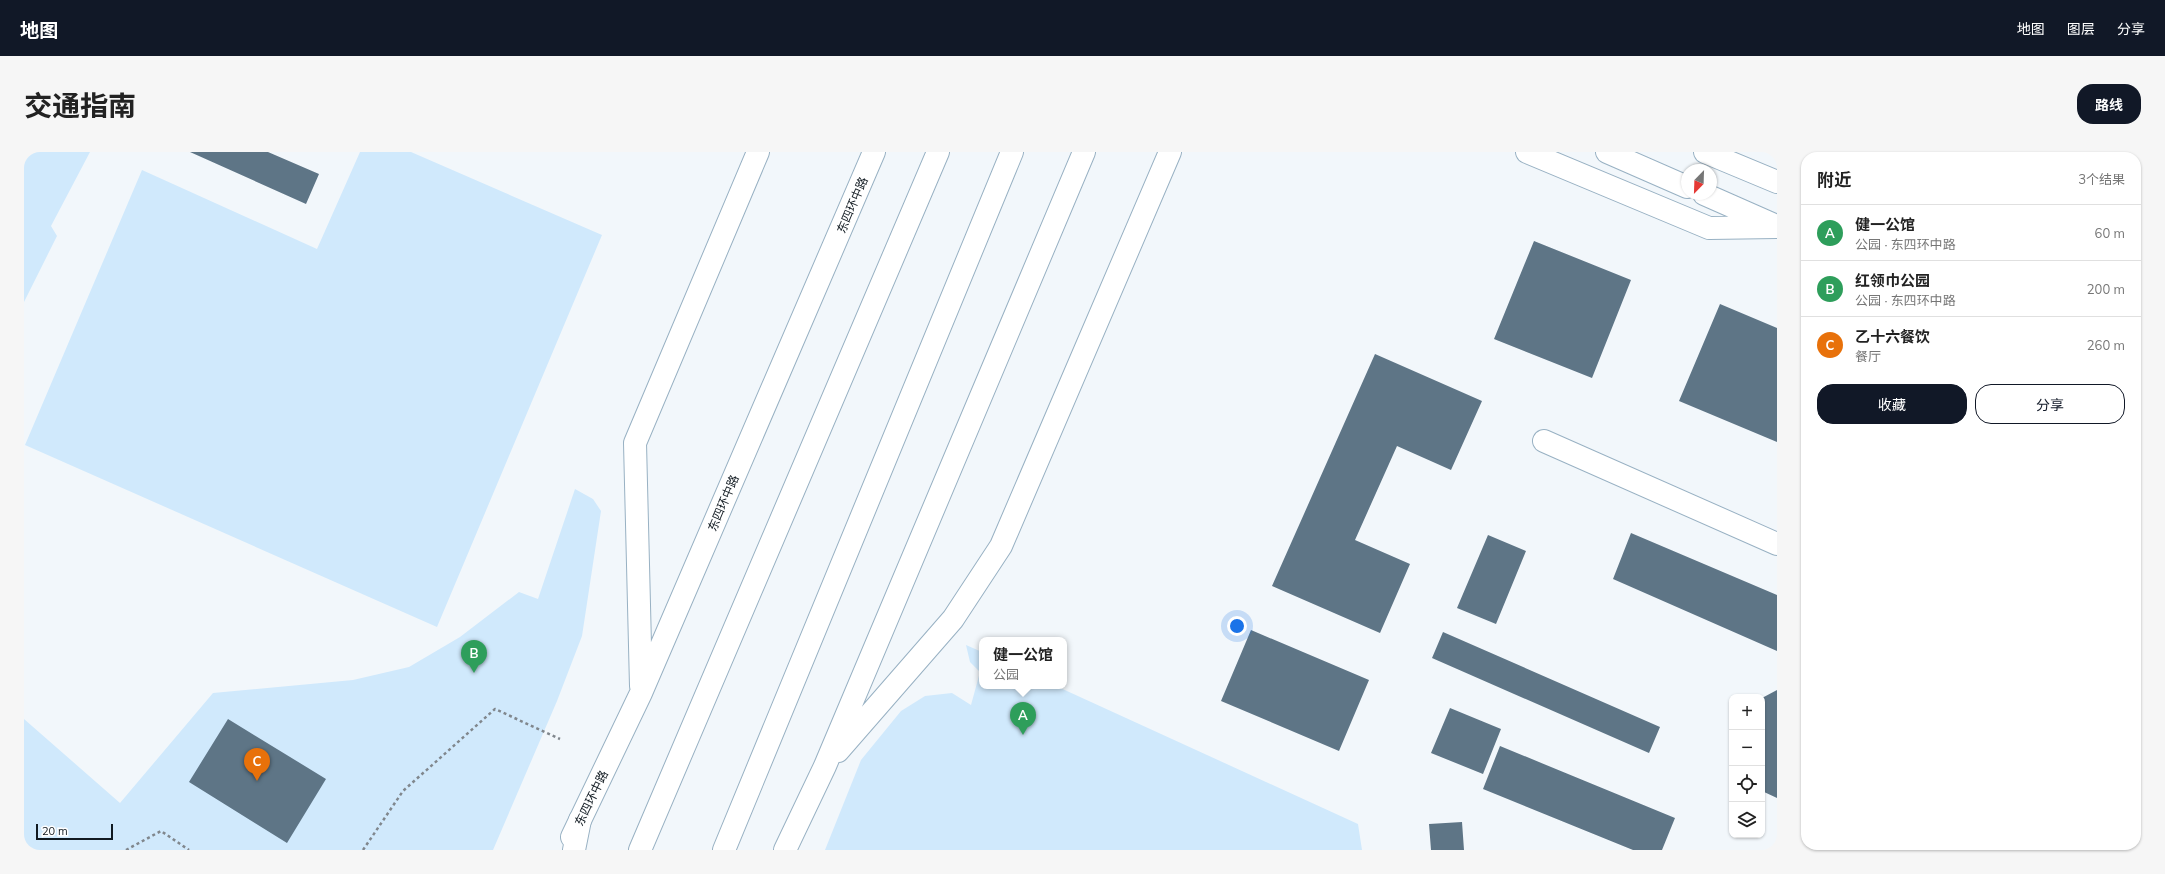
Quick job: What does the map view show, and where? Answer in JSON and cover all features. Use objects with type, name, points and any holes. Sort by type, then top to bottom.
[{"type":"main road","points":[[641,693],[635,443],[758,152]]},
{"type":"main road","name":"东四环中路","points":[[565,850],[641,693],[874,152]]},
{"type":"main road","points":[[640,850],[938,152]]},
{"type":"main road","points":[[724,850],[1012,152]]},
{"type":"main road","points":[[785,850],[826,766],[1084,152]]},
{"type":"main road","points":[[826,766],[953,619],[1001,546],[1170,152]]},
{"type":"main road","points":[[1526,152],[1710,228],[1777,226]]},
{"type":"main road","points":[[1607,152],[1681,184]]},
{"type":"main road","points":[[1705,152],[1777,182]]},
{"type":"main road","points":[[1717,200],[1777,226]]},
{"type":"main road","points":[[1544,441],[1777,544]]},
{"type":"main road","points":[[574,850],[580,820]]},
{"type":"path","points":[[363,850],[403,791],[495,709],[560,739]]},
{"type":"path","points":[[126,850],[160,831],[189,850]]},
{"type":"shaded area","points":[[24,152],[90,152],[51,226],[57,236],[24,302]]},
{"type":"shaded area","points":[[360,152],[411,152],[602,235],[437,627],[25,445],[142,170],[317,249]]},
{"type":"shaded area","points":[[575,489],[593,499],[601,511],[582,636],[557,701],[493,850],[24,850],[24,719],[120,803],[213,693],[353,680],[409,667],[460,637],[519,592],[538,599]]},
{"type":"shaded area","points":[[966,645],[979,651],[979,671],[970,662]]},
{"type":"shaded area","points":[[979,676],[979,689],[1063,689],[1358,824],[1362,850],[825,850],[861,760],[901,711],[925,696],[952,693],[971,705]]},
{"type":"building","points":[[190,152],[268,152],[319,174],[306,204]]},
{"type":"building","points":[[1534,241],[1631,280],[1592,378],[1494,339]]},
{"type":"building","points":[[1720,304],[1777,328],[1777,442],[1679,401]]},
{"type":"building","points":[[1375,354],[1482,401],[1451,470],[1397,446],[1355,540],[1410,564],[1380,633],[1272,586]]},
{"type":"building","points":[[1631,533],[1777,595],[1777,651],[1613,579]]},
{"type":"building","points":[[1488,535],[1526,551],[1496,624],[1457,608]]},
{"type":"building","points":[[1251,630],[1369,680],[1339,751],[1221,701]]},
{"type":"building","points":[[1443,632],[1660,727],[1649,753],[1432,658]]},
{"type":"building","points":[[1777,690],[1777,798],[1765,792],[1765,696]]},
{"type":"building","points":[[1450,708],[1501,729],[1483,774],[1431,753]]},
{"type":"building","points":[[228,719],[326,779],[287,843],[189,782]]},
{"type":"building","points":[[1500,746],[1675,818],[1662,850],[1633,850],[1483,789]]},
{"type":"building","points":[[1462,822],[1464,850],[1431,850],[1429,824]]},
{"type":"place","name":"红领巾公园","points":[[474,673]]},
{"type":"place","name":"健一公馆","points":[[1023,735]]},
{"type":"place","name":"乙十六餐饮","points":[[257,781]]}]
